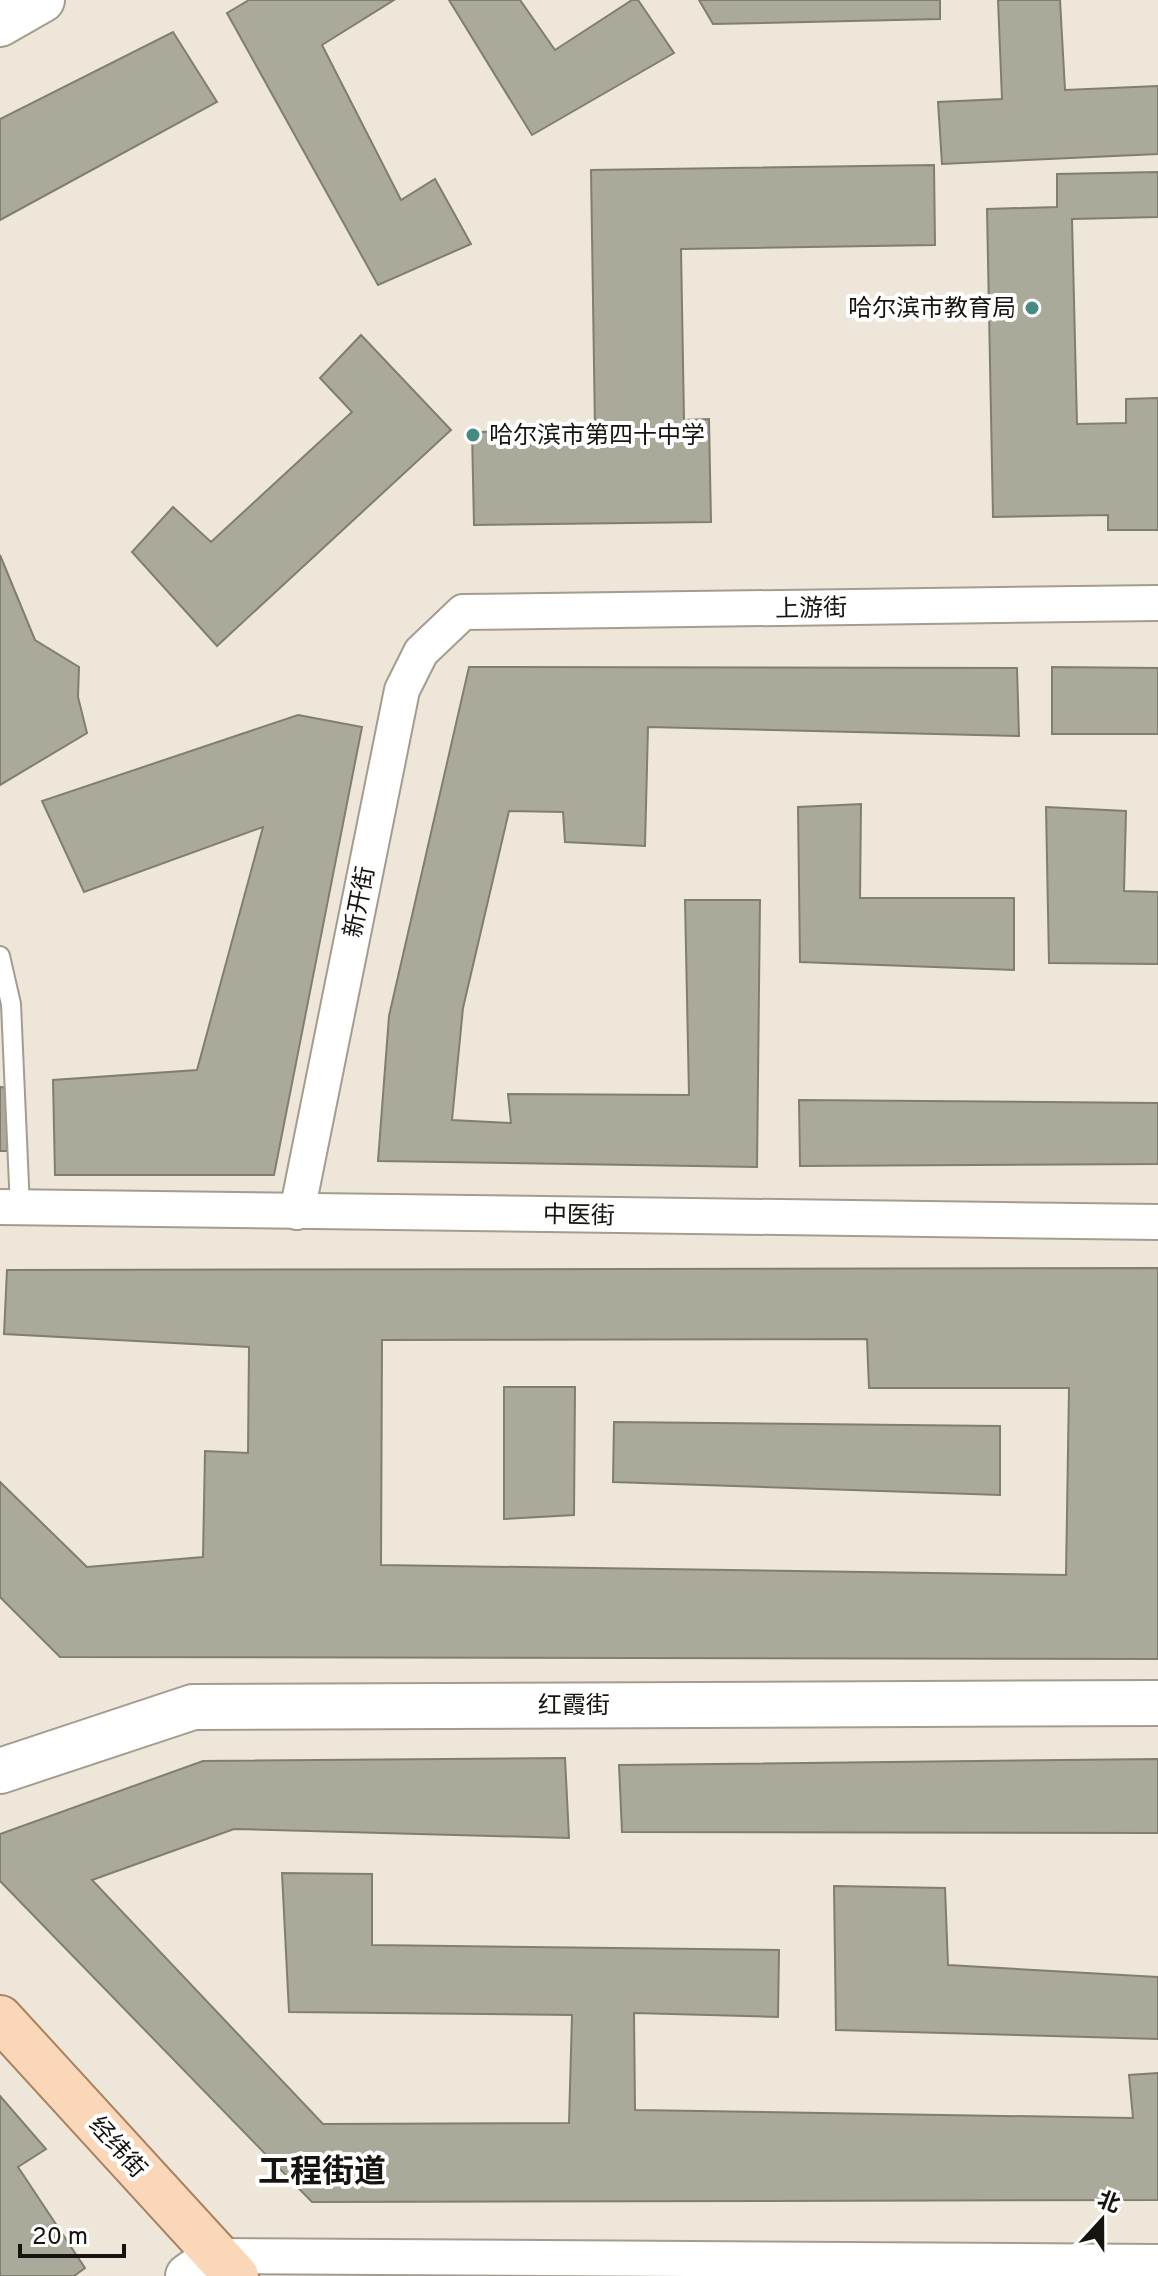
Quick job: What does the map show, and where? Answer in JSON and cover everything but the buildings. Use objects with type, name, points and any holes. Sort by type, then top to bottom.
[{"type":"main road","points":[[0,24],[42,0]]},
{"type":"main road","name":"红霞街","points":[[0,1771],[193,1707],[1158,1703]]},
{"type":"main road","name":"经纬街","points":[[0,2018],[214,2269]]},
{"type":"street","name":"上游街","points":[[463,612],[1158,603]]},
{"type":"street","name":"新开街","points":[[297,1212],[402,690],[421,652],[463,612]]},
{"type":"street","name":"中医街","points":[[10,1207],[1158,1222]]},
{"type":"street","points":[[214,2269],[1158,2262]]},
{"type":"lane","points":[[0,956],[11,1004],[10,1207]]},
{"type":"place","name":"哈尔滨市教育局","points":[[1032,308]]},
{"type":"place","name":"哈尔滨市第四十中学","points":[[473,435]]},
{"type":"district","name":"工程街道","points":[[322,2171]]}]
